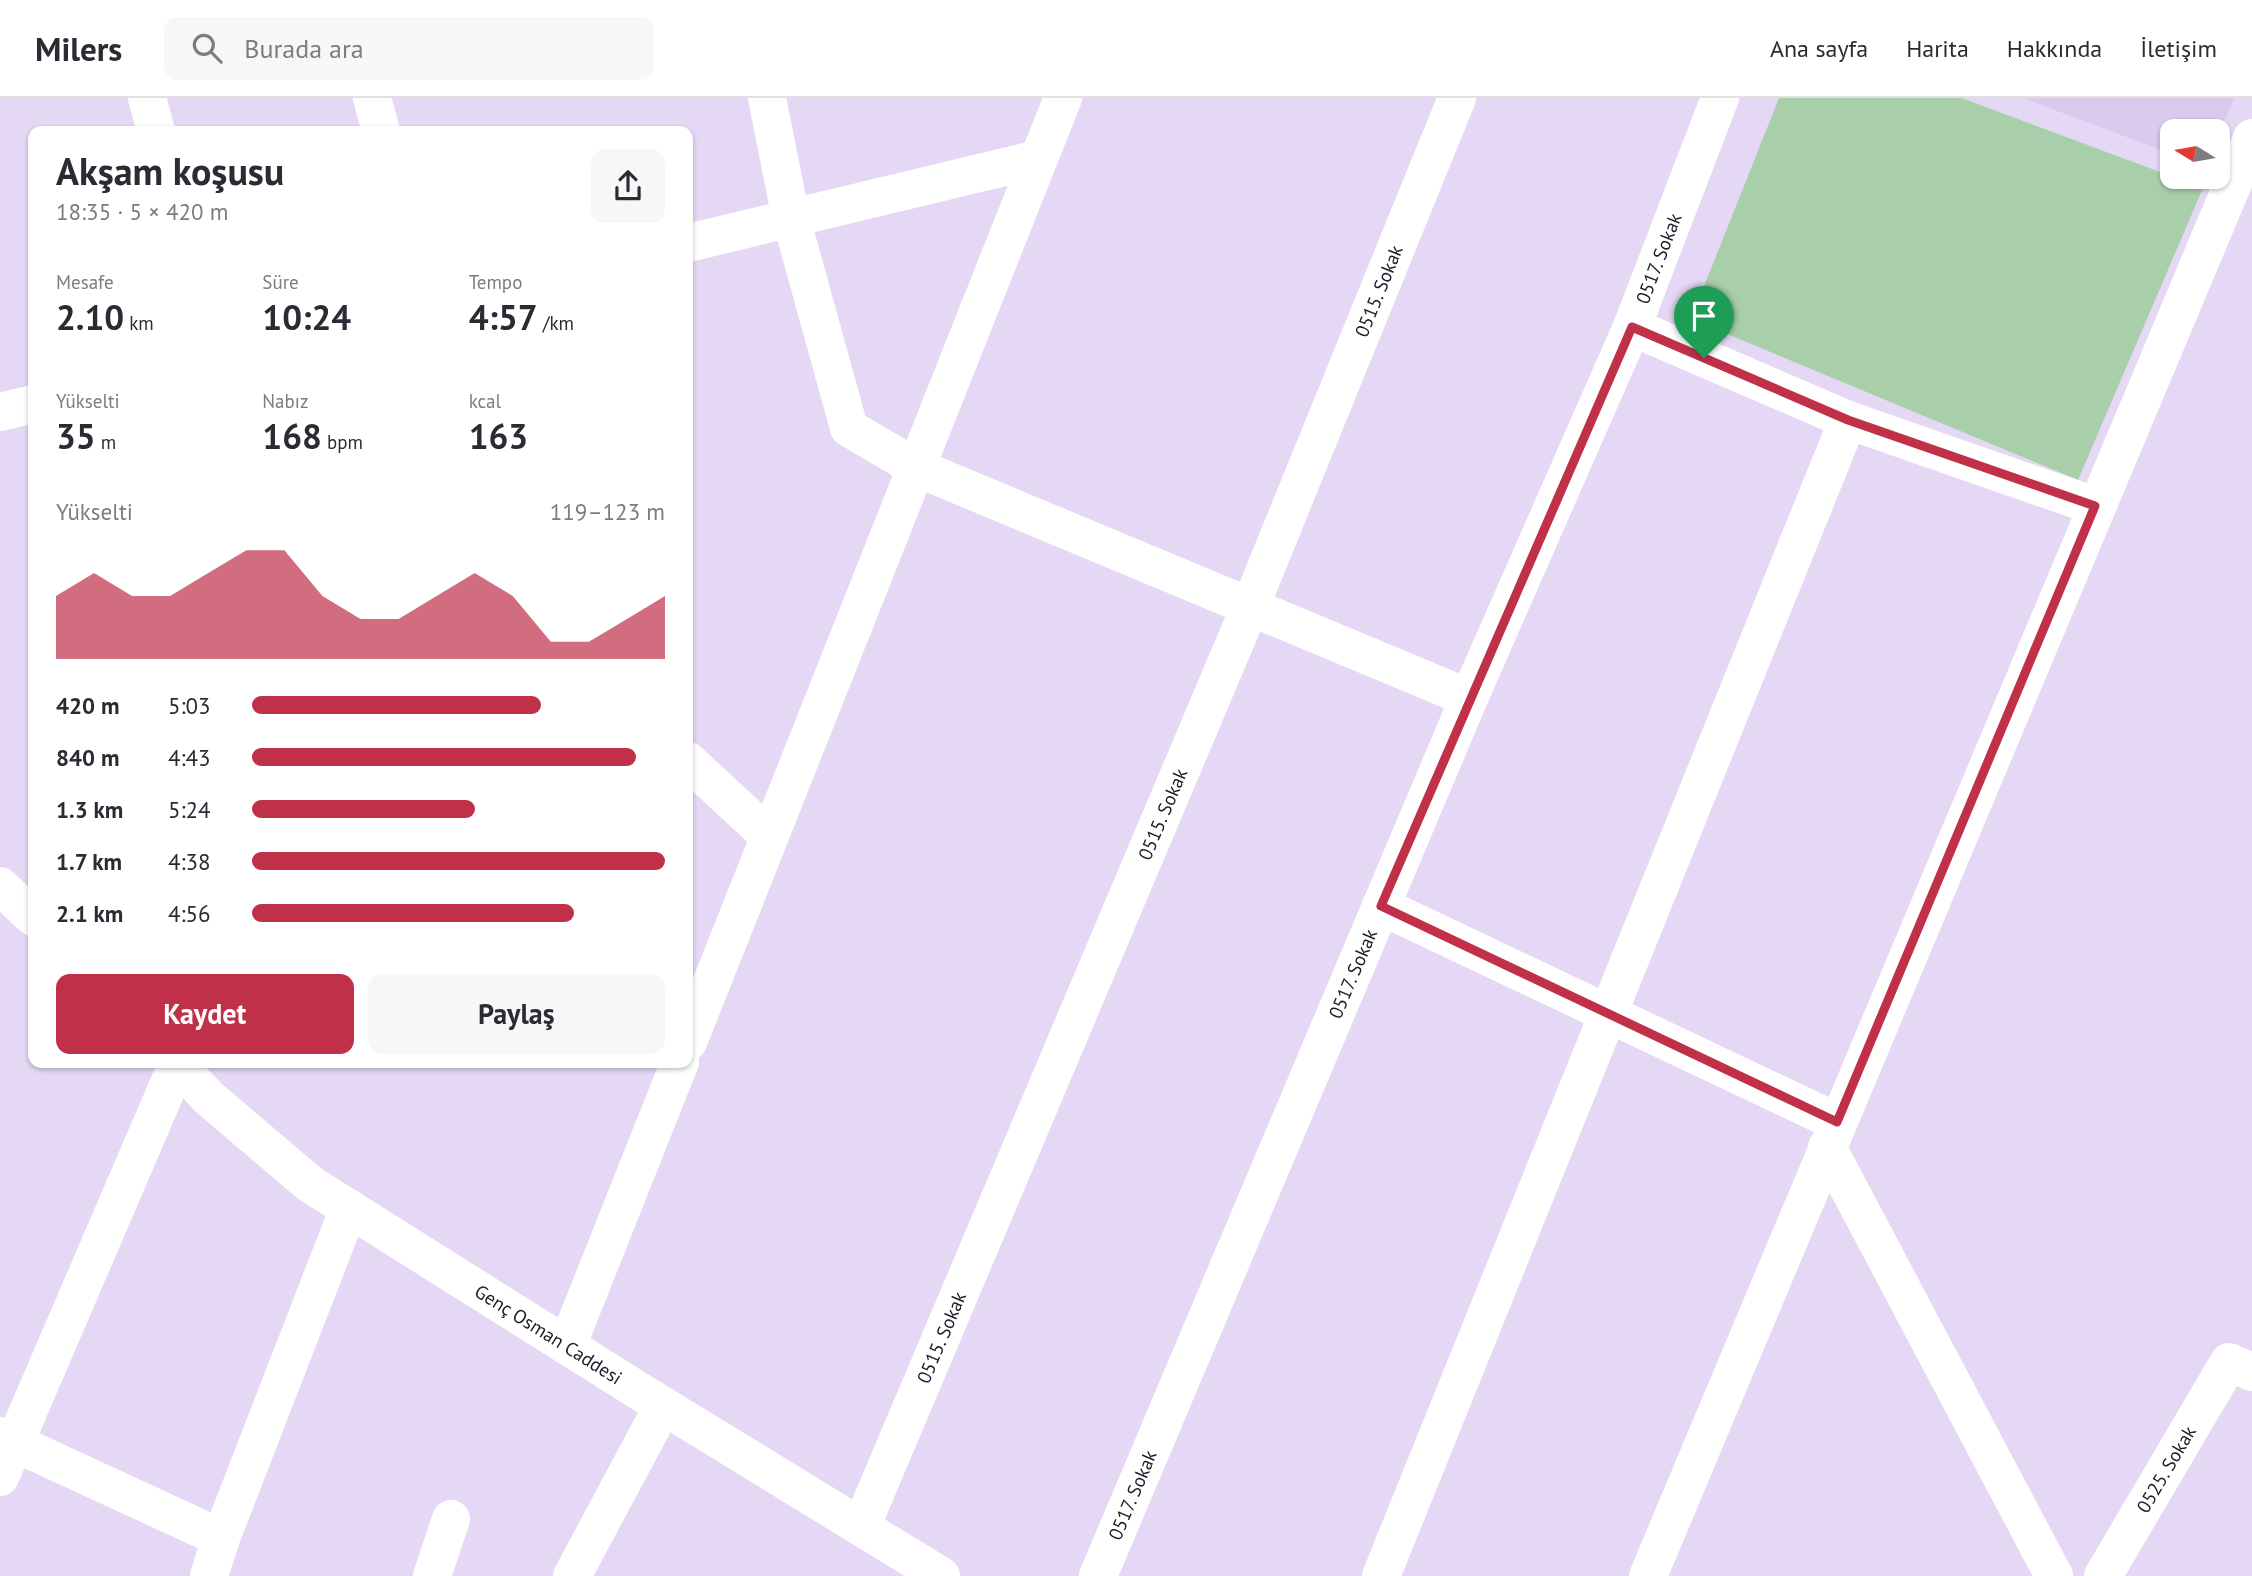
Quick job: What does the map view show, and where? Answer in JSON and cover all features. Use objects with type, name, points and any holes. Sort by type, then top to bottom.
[{"type":"street","points":[[148,98],[155,126]]},
{"type":"street","points":[[372,98],[379,126]]},
{"type":"street","points":[[767,98],[791,218],[849,428],[915,467],[1469,698]]},
{"type":"street","points":[[693,1026],[1063,98]]},
{"type":"street","name":"0515. Sokak","points":[[861,1527],[1250,607],[1457,98]]},
{"type":"street","name":"0517. Sokak","points":[[1098,1576],[1469,698],[1632,327],[1720,98]]},
{"type":"street","points":[[1648,1576],[2095,506],[2252,138]]},
{"type":"street","points":[[693,242],[1038,159]]},
{"type":"street","points":[[1632,327],[1848,420],[2095,506]]},
{"type":"street","points":[[0,412],[28,405]]},
{"type":"street","points":[[1381,1576],[1848,420]]},
{"type":"street","points":[[693,766],[769,836]]},
{"type":"street","points":[[0,886],[28,912]]},
{"type":"street","points":[[1381,906],[1609,1014],[1832,1135],[2054,1576]]},
{"type":"street","points":[[174,1068],[5,1452],[221,1538]]},
{"type":"street","name":"Genç Osman Caddesi","points":[[181,1068],[209,1098],[310,1184],[663,1406],[941,1576]]},
{"type":"street","points":[[567,1346],[676,1068]]},
{"type":"street","points":[[209,1576],[221,1538],[349,1208]]},
{"type":"street","name":"0525. Sokak","points":[[2103,1576],[2241,1367]]},
{"type":"street","points":[[572,1576],[663,1406]]},
{"type":"street","points":[[432,1576],[451,1519]]},
{"type":"shaded area","points":[[2023,98],[2235,98],[2225,119],[2160,119],[2160,149]]},
{"type":"green space","points":[[1779,98],[1962,98],[2160,172],[2160,189],[2203,189],[2078,480],[1691,319]]},
{"type":"route","points":[[1632,327],[1704,358],[1848,420],[2095,506],[1837,1122],[1381,906],[1632,327]]}]
